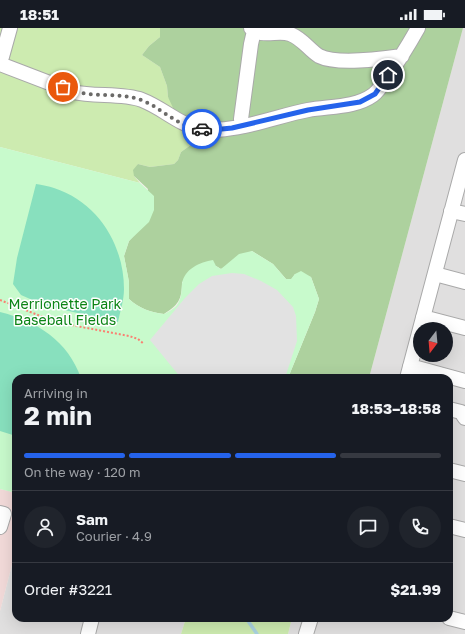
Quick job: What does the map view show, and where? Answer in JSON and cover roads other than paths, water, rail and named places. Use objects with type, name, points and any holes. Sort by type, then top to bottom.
[{"type":"street","points":[[10,28],[0,64],[73,92],[85,95],[141,100],[189,126],[203,129],[222,129],[242,126],[308,110],[351,104],[367,99],[375,94],[382,85],[402,56],[418,28]]},
{"type":"street","points":[[242,126],[241,118],[253,29],[262,33],[277,32],[290,34],[297,37],[314,52],[327,60],[344,61],[402,56]]},
{"type":"street","points":[[422,322],[465,160]]},
{"type":"street","points":[[451,211],[465,214]]},
{"type":"street","points":[[435,274],[465,282]]},
{"type":"street","points":[[453,327],[465,328]]},
{"type":"street","points":[[413,356],[409,372],[423,374]]},
{"type":"street","points":[[453,378],[465,380]]},
{"type":"street","points":[[453,410],[461,412],[465,418]]},
{"type":"street","points":[[453,471],[465,474]]},
{"type":"street","points":[[0,513],[4,514],[0,527]]},
{"type":"street","points":[[453,527],[465,530]]},
{"type":"street","points":[[453,619],[465,622]]},
{"type":"street","points":[[88,634],[91,622]]},
{"type":"street","points":[[306,634],[309,622]]},
{"type":"waterway","points":[[249,622],[257,634]]},
{"type":"park label","name":"Merrionette Park Baseball Fields","points":[[65,312]]}]
